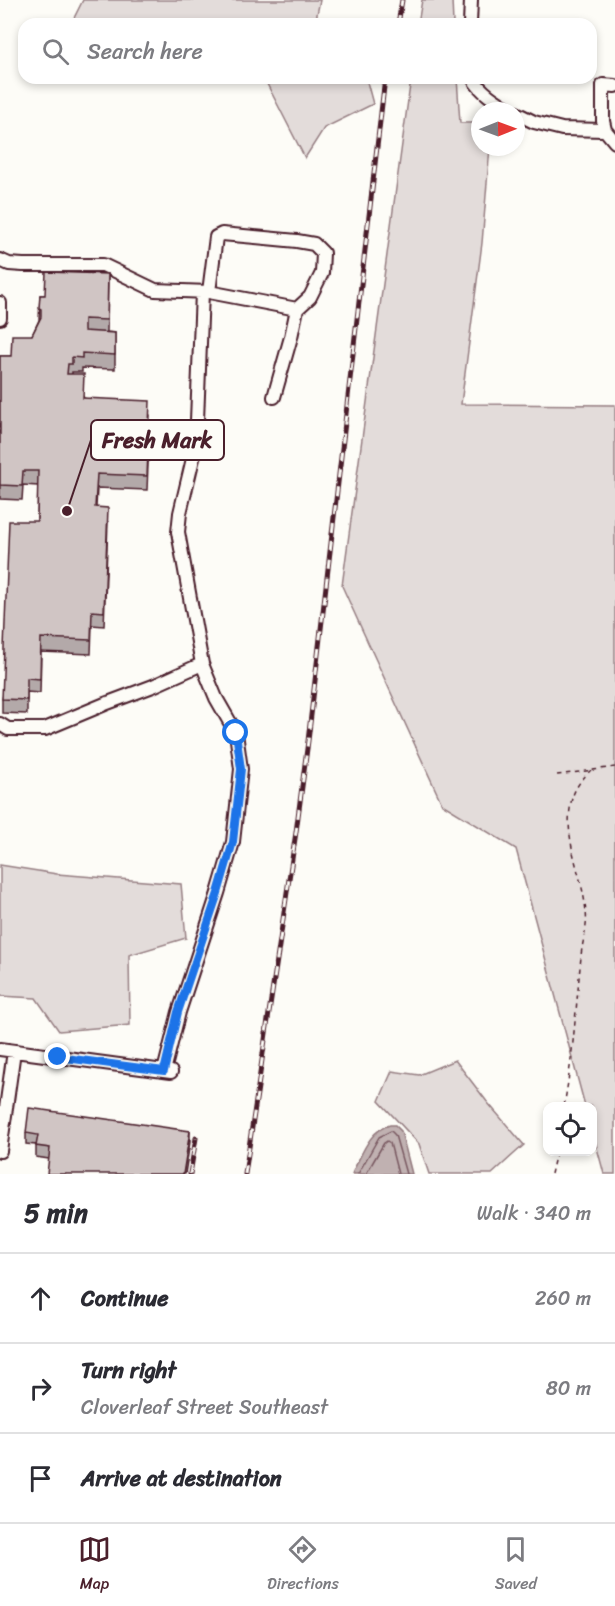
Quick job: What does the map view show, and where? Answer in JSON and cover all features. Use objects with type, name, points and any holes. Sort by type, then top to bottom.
[{"type":"street","points":[[470,18],[471,0]]},
{"type":"street","points":[[476,84],[499,102]]},
{"type":"street","points":[[615,86],[603,86],[603,121],[605,130],[615,142]]},
{"type":"street","points":[[525,118],[562,129],[605,130]]},
{"type":"street","points":[[0,1049],[168,1071],[178,1012],[233,842],[241,769],[236,733],[216,698],[202,664],[178,532],[180,513],[196,446],[206,292],[218,235],[297,241],[314,244],[323,253],[322,273],[310,297],[297,309],[274,397]]},
{"type":"street","points":[[0,260],[9,264],[23,265],[103,265],[155,290],[206,292],[297,309]]},
{"type":"street","points":[[0,303],[0,318]]},
{"type":"street","points":[[0,724],[8,729],[45,729],[202,664]]},
{"type":"street","points":[[0,1151],[14,1051]]},
{"type":"path","points":[[556,775],[615,767]]},
{"type":"path","points":[[565,1102],[576,1017],[581,950],[586,928],[586,910],[570,837],[570,808],[576,785],[591,770]]},
{"type":"path","points":[[551,1174],[555,1156]]},
{"type":"shaded area","points":[[83,0],[320,0],[316,18],[74,18]]},
{"type":"shaded area","points":[[422,0],[452,0],[453,18],[419,18]]},
{"type":"shaded area","points":[[267,84],[368,84],[373,104],[324,128],[305,158]]},
{"type":"shaded area","points":[[410,84],[457,84],[460,123],[471,123],[471,156],[489,156],[482,243],[461,404],[615,405],[615,1174],[604,1174],[597,1148],[597,1102],[584,1102],[516,849],[442,804],[342,586]]},
{"type":"shaded area","points":[[0,865],[57,874],[181,884],[186,938],[129,955],[130,1025],[59,1031],[36,998],[0,996]]},
{"type":"shaded area","points":[[455,1060],[524,1145],[492,1174],[429,1174],[419,1144],[379,1101],[392,1071],[419,1075]]},
{"type":"water","points":[[390,1125],[395,1125],[401,1131],[412,1174],[352,1174],[372,1137]]},
{"type":"building","points":[[46,272],[108,274],[107,320],[84,319],[84,331],[115,333],[115,355],[82,353],[82,358],[72,357],[72,364],[68,364],[67,374],[84,374],[83,398],[150,401],[147,476],[97,474],[95,507],[108,508],[104,612],[92,611],[91,640],[41,638],[40,679],[27,678],[27,700],[2,699],[9,521],[37,521],[38,471],[23,471],[22,486],[0,485],[0,356],[11,356],[12,335],[32,335],[41,317],[40,295],[45,295]]},
{"type":"building","points":[[29,1108],[190,1131],[183,1174],[47,1174],[50,1148],[36,1146],[38,1135],[26,1133]]},
{"type":"railway","points":[[399,18],[402,0]]},
{"type":"railway","points":[[245,1174],[308,741],[384,84]]},
{"type":"railway","points":[[190,1174],[196,1138]]},
{"type":"place","name":"Fresh Mark","points":[[67,511]]},
{"type":"route","points":[[58,1057],[164,1071],[178,1012],[233,842],[241,769],[236,733]]}]
